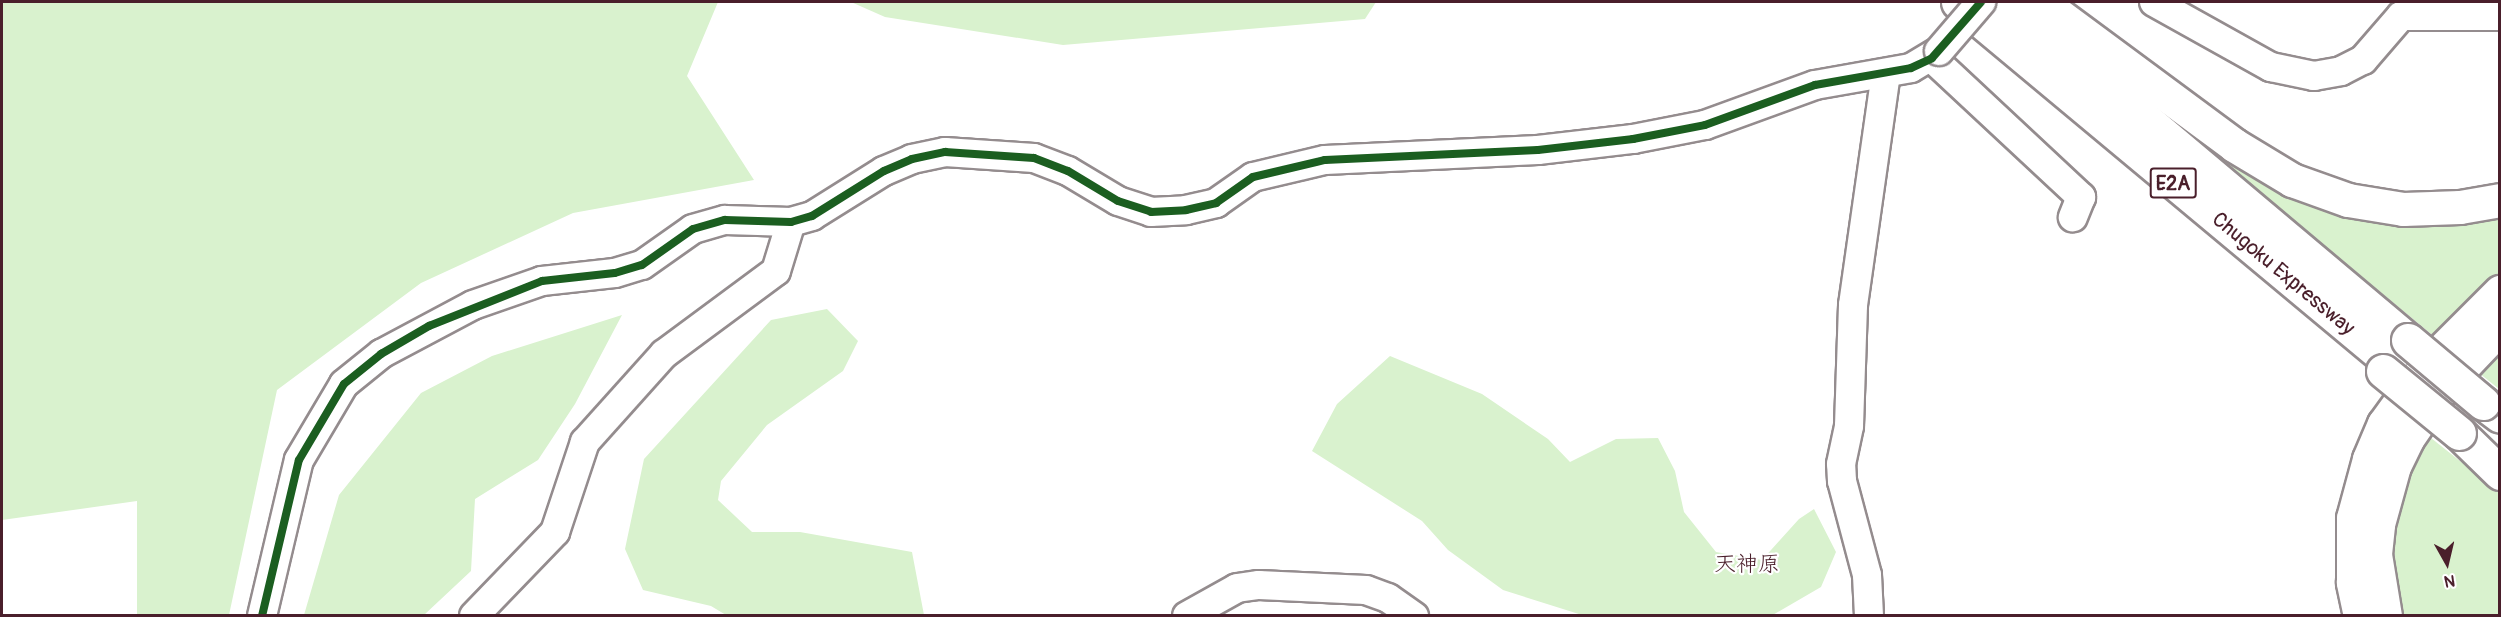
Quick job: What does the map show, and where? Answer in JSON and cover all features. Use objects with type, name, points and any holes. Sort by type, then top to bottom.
[{"type":"highway","name":"Chugoku Expressway","points":[[1958,2],[2146,160],[2393,358],[2476,419],[2499,454]]},
{"type":"highway","name":"Chugoku Expressway","points":[[2006,2],[2393,358]]},
{"type":"highway","points":[[2041,2],[2234,146],[2292,180],[2348,200],[2403,209],[2460,207],[2499,200]]},
{"type":"highway","points":[[2361,615],[2353,582],[2352,540],[2359,486],[2369,459],[2384,424],[2426,366],[2499,292]]},
{"type":"highway","points":[[2385,615],[2375,554],[2378,524],[2394,466],[2407,439],[2442,388],[2499,327]]},
{"type":"highway","points":[[2476,419],[2499,472]]},
{"type":"street","points":[[262,615],[299,460],[344,384],[381,354],[473,305],[542,280],[615,273],[642,266],[693,229],[725,220],[791,222],[833,206],[893,167],[945,152],[1034,158],[1068,171],[1118,201],[1151,212],[1186,210],[1216,203],[1253,177],[1279,168],[1377,155],[1538,150],[1633,139],[1705,124],[1815,85],[1886,74],[1936,55],[1981,2]]},
{"type":"street","points":[[2154,2],[2229,47],[2271,66],[2314,76],[2341,71],[2363,60],[2401,16],[2499,16]]},
{"type":"street","points":[[1936,55],[2081,197],[2073,217]]},
{"type":"street","points":[[1869,615],[1861,544],[1846,501],[1841,464],[1849,426],[1853,305],[1886,74]]},
{"type":"street","points":[[474,615],[555,532],[585,442],[664,354],[776,271],[791,222]]},
{"type":"street","points":[[1187,615],[1237,588],[1259,585],[1366,590],[1414,615]]},
{"type":"green space","points":[[2,2],[718,2],[687,76],[754,180],[573,213],[421,283],[277,390],[229,615],[137,615],[137,501],[2,520]]},
{"type":"green space","points":[[851,2],[1376,2],[1365,19],[1063,45],[885,17]]},
{"type":"green space","points":[[2168,109],[2262,175],[2499,208],[2499,280],[2436,338],[2217,158]]},
{"type":"green space","points":[[827,309],[858,341],[843,371],[767,425],[721,481],[718,500],[752,532],[800,532],[912,552],[924,615],[726,615],[711,606],[643,590],[625,549],[644,459],[771,320]]},
{"type":"green space","points":[[622,315],[575,404],[538,460],[475,499],[471,571],[424,615],[304,615],[339,495],[421,393],[492,356]]},
{"type":"green space","points":[[2499,343],[2499,389],[2474,369]]},
{"type":"green space","points":[[1390,356],[1482,394],[1548,439],[1570,462],[1616,439],[1658,438],[1675,471],[1684,512],[1716,552],[1762,560],[1799,519],[1814,509],[1836,552],[1821,587],[1771,616],[1582,615],[1503,590],[1448,550],[1422,521],[1312,451],[1337,404]]},
{"type":"green space","points":[[2426,434],[2499,492],[2499,615],[2400,615],[2388,548],[2401,486]]},
{"type":"cycle path","points":[[262,616],[299,460],[344,384],[381,354],[429,326],[542,281],[615,273],[642,265],[693,229],[725,220],[791,222],[812,216],[884,171],[912,159],[945,152],[1034,158],[1068,171],[1118,201],[1151,212],[1186,210],[1216,203],[1253,177],[1325,160],[1538,150],[1633,139],[1705,125],[1815,85],[1911,68],[1932,58],[1981,2]]},
{"type":"district","name":"天神原","points":[[1747,565]]}]
